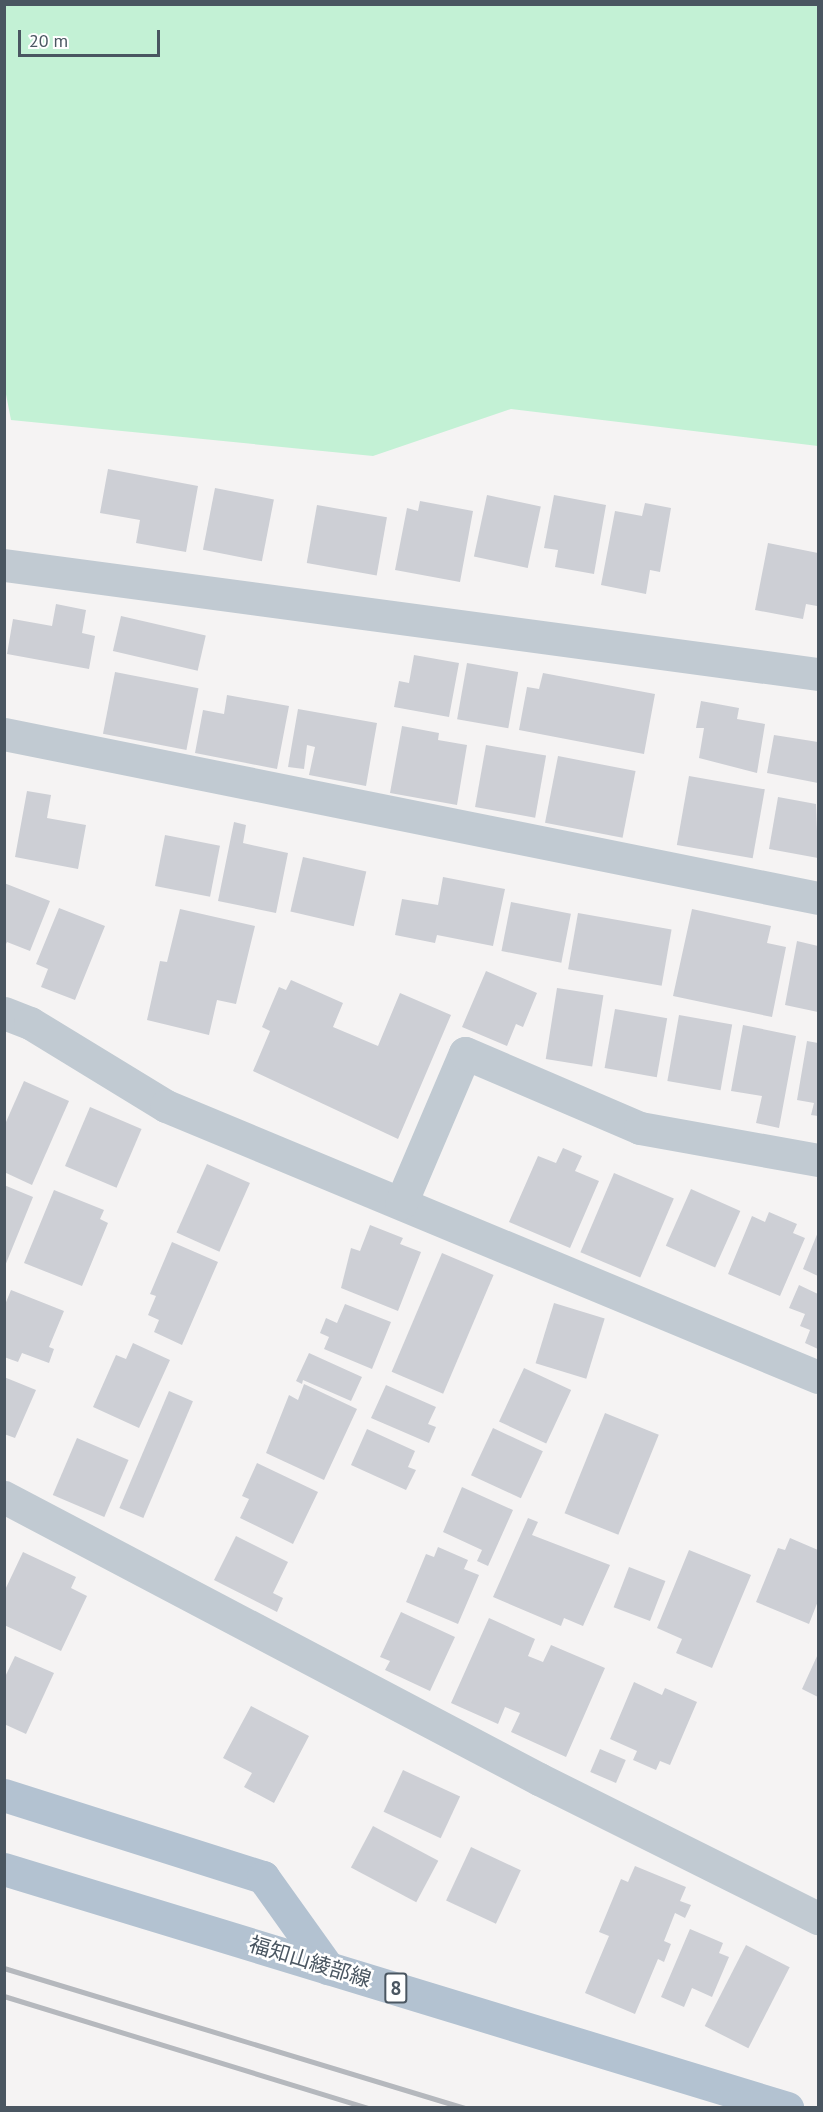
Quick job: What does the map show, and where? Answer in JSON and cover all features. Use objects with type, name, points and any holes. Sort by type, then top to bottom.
[{"type":"main road","points":[[4,1795],[263,1877],[328,1968]]},
{"type":"main road","name":"福知山綾部線","points":[[4,1869],[787,2108]]},
{"type":"street","points":[[4,565],[819,674]]},
{"type":"street","points":[[4,734],[819,898]]},
{"type":"street","points":[[4,1013],[30,1023],[166,1106],[819,1377]]},
{"type":"street","points":[[401,1203],[465,1053],[640,1128],[819,1160]]},
{"type":"street","points":[[4,1497],[539,1779],[819,1918]]},
{"type":"green space","points":[[4,5],[818,5],[818,446],[511,409],[373,456],[11,420],[4,384]]},
{"type":"building","points":[[108,469],[198,486],[186,552],[136,543],[140,520],[100,513]]},
{"type":"building","points":[[215,488],[274,499],[262,561],[203,550]]},
{"type":"building","points":[[487,495],[541,506],[528,568],[474,557]]},
{"type":"building","points":[[554,495],[606,505],[594,574],[555,567],[558,550],[544,548]]},
{"type":"building","points":[[420,501],[473,511],[460,582],[395,570],[407,508],[418,511]]},
{"type":"building","points":[[645,503],[671,508],[660,572],[650,570],[646,594],[601,585],[615,511],[642,516]]},
{"type":"building","points":[[317,505],[387,517],[377,575],[307,563]]},
{"type":"building","points":[[768,543],[818,553],[817,606],[806,604],[803,619],[755,610]]},
{"type":"building","points":[[56,604],[86,610],[82,633],[95,636],[89,669],[7,654],[13,619],[52,626]]},
{"type":"building","points":[[121,616],[206,636],[198,671],[113,651]]},
{"type":"building","points":[[414,655],[459,663],[449,717],[394,707],[399,681],[409,683]]},
{"type":"building","points":[[467,663],[518,672],[508,728],[457,719]]},
{"type":"building","points":[[115,672],[198,688],[186,750],[103,734]]},
{"type":"building","points":[[543,673],[655,694],[644,754],[519,730],[527,687],[539,689]]},
{"type":"building","points":[[227,695],[289,706],[277,769],[195,753],[203,710],[224,714]]},
{"type":"building","points":[[701,701],[739,708],[737,719],[765,724],[757,773],[699,758],[704,728],[696,728]]},
{"type":"building","points":[[298,709],[377,723],[366,786],[309,775],[315,747],[307,745],[304,769],[288,767]]},
{"type":"building","points":[[402,726],[439,733],[438,740],[467,745],[457,805],[390,793]]},
{"type":"building","points":[[774,735],[818,742],[818,783],[767,773]]},
{"type":"building","points":[[486,745],[546,756],[535,818],[475,807]]},
{"type":"building","points":[[558,756],[636,771],[623,838],[545,823]]},
{"type":"building","points":[[689,776],[765,789],[753,858],[677,845]]},
{"type":"building","points":[[27,791],[51,795],[47,818],[86,825],[78,869],[15,857]]},
{"type":"building","points":[[778,797],[816,804],[818,858],[769,849]]},
{"type":"building","points":[[234,822],[246,825],[243,843],[288,853],[276,913],[218,901]]},
{"type":"building","points":[[165,835],[220,846],[210,897],[155,886]]},
{"type":"building","points":[[303,857],[366,872],[354,926],[290,912]]},
{"type":"building","points":[[443,877],[505,889],[493,946],[437,935],[435,943],[395,935],[402,899],[438,905]]},
{"type":"building","points":[[4,883],[50,901],[30,951],[7,942],[4,948]]},
{"type":"building","points":[[511,902],[571,914],[561,963],[501,951]]},
{"type":"building","points":[[59,908],[105,926],[75,1000],[41,987],[48,969],[36,964]]},
{"type":"building","points":[[180,909],[255,926],[236,1004],[217,1000],[209,1035],[147,1020],[160,961],[167,962]]},
{"type":"building","points":[[692,909],[771,926],[767,943],[786,947],[772,1017],[673,996]]},
{"type":"building","points":[[578,913],[672,929],[662,986],[568,969]]},
{"type":"building","points":[[797,941],[818,946],[818,1012],[785,1005]]},
{"type":"building","points":[[486,971],[537,993],[523,1027],[516,1024],[507,1046],[462,1027]]},
{"type":"building","points":[[291,980],[343,1003],[333,1027],[378,1046],[400,993],[451,1015],[398,1139],[253,1071],[270,1031],[262,1027],[279,987],[286,990]]},
{"type":"building","points":[[557,988],[603,995],[592,1066],[546,1059]]},
{"type":"building","points":[[615,1009],[667,1018],[657,1077],[605,1068]]},
{"type":"building","points":[[679,1015],[732,1024],[721,1090],[667,1081]]},
{"type":"building","points":[[743,1025],[796,1036],[779,1128],[756,1123],[762,1096],[731,1091]]},
{"type":"building","points":[[807,1041],[818,1043],[818,1116],[811,1115],[814,1103],[797,1100]]},
{"type":"building","points":[[24,1081],[69,1101],[32,1185],[4,1172],[6,1122]]},
{"type":"building","points":[[90,1107],[142,1129],[117,1188],[65,1166]]},
{"type":"building","points":[[563,1148],[582,1156],[575,1171],[599,1181],[570,1248],[509,1222],[538,1156],[556,1163]]},
{"type":"building","points":[[207,1164],[250,1183],[219,1252],[176,1233]]},
{"type":"building","points":[[614,1173],[674,1198],[640,1278],[580,1252]]},
{"type":"building","points":[[4,1185],[33,1197],[5,1266],[4,1266]]},
{"type":"building","points":[[691,1189],[740,1211],[715,1268],[666,1246]]},
{"type":"building","points":[[54,1190],[104,1210],[100,1219],[108,1223],[82,1286],[24,1263]]},
{"type":"building","points":[[769,1212],[797,1224],[793,1233],[805,1238],[780,1296],[728,1274],[752,1216],[765,1222]]},
{"type":"building","points":[[370,1225],[403,1238],[400,1244],[421,1252],[398,1311],[341,1288],[351,1248],[360,1251]]},
{"type":"building","points":[[818,1232],[818,1276],[803,1269]]},
{"type":"building","points":[[172,1242],[218,1262],[182,1345],[154,1332],[159,1320],[148,1315],[156,1296],[150,1294]]},
{"type":"building","points":[[442,1253],[494,1275],[443,1394],[392,1372]]},
{"type":"building","points":[[799,1285],[818,1294],[818,1349],[805,1343],[810,1330],[800,1326],[805,1314],[789,1308]]},
{"type":"building","points":[[11,1290],[64,1311],[49,1347],[54,1349],[49,1363],[22,1353],[18,1362],[4,1357],[4,1307]]},
{"type":"building","points":[[554,1303],[605,1318],[586,1379],[536,1363]]},
{"type":"building","points":[[345,1304],[391,1322],[372,1369],[324,1349],[329,1337],[320,1333],[326,1318],[337,1323]]},
{"type":"building","points":[[133,1343],[170,1360],[139,1428],[93,1407],[116,1355],[126,1359]]},
{"type":"building","points":[[309,1353],[362,1377],[351,1401],[303,1380],[302,1384],[296,1381]]},
{"type":"building","points":[[524,1368],[571,1390],[546,1443],[499,1421]]},
{"type":"building","points":[[4,1377],[36,1390],[15,1438],[4,1434]]},
{"type":"building","points":[[304,1384],[357,1409],[324,1480],[266,1453],[289,1395],[298,1400]]},
{"type":"building","points":[[386,1385],[436,1407],[428,1424],[436,1427],[429,1443],[371,1418]]},
{"type":"building","points":[[169,1391],[193,1401],[143,1518],[119,1508]]},
{"type":"building","points":[[605,1413],[659,1435],[618,1535],[565,1513]]},
{"type":"building","points":[[493,1428],[543,1451],[521,1498],[471,1475]]},
{"type":"building","points":[[367,1429],[415,1451],[408,1467],[416,1470],[406,1490],[351,1465]]},
{"type":"building","points":[[77,1438],[129,1460],[104,1517],[53,1495]]},
{"type":"building","points":[[257,1463],[318,1492],[293,1544],[240,1518],[249,1499],[242,1496]]},
{"type":"building","points":[[462,1487],[513,1510],[488,1566],[477,1561],[482,1550],[443,1532]]},
{"type":"building","points":[[528,1518],[538,1522],[532,1535],[610,1565],[583,1626],[564,1618],[561,1626],[493,1597]]},
{"type":"building","points":[[236,1536],[288,1562],[273,1593],[283,1598],[277,1612],[214,1580]]},
{"type":"building","points":[[790,1538],[818,1550],[818,1601],[809,1624],[756,1602],[778,1548],[785,1550]]},
{"type":"building","points":[[438,1547],[468,1560],[464,1569],[479,1575],[458,1624],[406,1602],[426,1554],[434,1557]]},
{"type":"building","points":[[689,1550],[751,1575],[712,1668],[676,1653],[682,1639],[657,1628]]},
{"type":"building","points":[[23,1552],[76,1577],[71,1588],[87,1596],[61,1651],[4,1625],[4,1592]]},
{"type":"building","points":[[629,1567],[665,1581],[650,1621],[614,1607]]},
{"type":"building","points":[[401,1612],[455,1637],[430,1691],[385,1670],[390,1661],[380,1657]]},
{"type":"building","points":[[489,1618],[535,1639],[528,1656],[543,1662],[551,1645],[605,1668],[566,1757],[511,1732],[520,1713],[505,1707],[498,1724],[451,1703]]},
{"type":"building","points":[[818,1654],[818,1697],[802,1689]]},
{"type":"building","points":[[15,1656],[54,1673],[26,1734],[4,1724],[4,1679]]},
{"type":"building","points":[[634,1682],[662,1695],[665,1688],[697,1702],[670,1765],[660,1761],[656,1770],[633,1760],[637,1751],[610,1739]]},
{"type":"building","points":[[251,1706],[309,1736],[274,1803],[244,1787],[252,1773],[223,1758]]},
{"type":"building","points":[[600,1749],[626,1760],[616,1783],[590,1772]]},
{"type":"building","points":[[403,1770],[460,1797],[441,1838],[384,1812]]},
{"type":"building","points":[[373,1826],[438,1861],[416,1902],[351,1867]]},
{"type":"building","points":[[471,1847],[521,1870],[496,1924],[446,1900]]},
{"type":"building","points":[[635,1866],[686,1887],[680,1901],[691,1905],[685,1918],[675,1913],[664,1941],[671,1944],[664,1962],[658,1959],[635,2014],[585,1993],[609,1936],[599,1932],[621,1879],[628,1882]]},
{"type":"building","points":[[690,1929],[723,1943],[719,1953],[729,1957],[712,1997],[692,1988],[684,2007],[661,1997]]},
{"type":"building","points":[[746,1945],[790,1967],[748,2048],[705,2026]]},
{"type":"railway","points":[[4,1968],[465,2108]]},
{"type":"railway","points":[[4,1996],[368,2108]]}]
